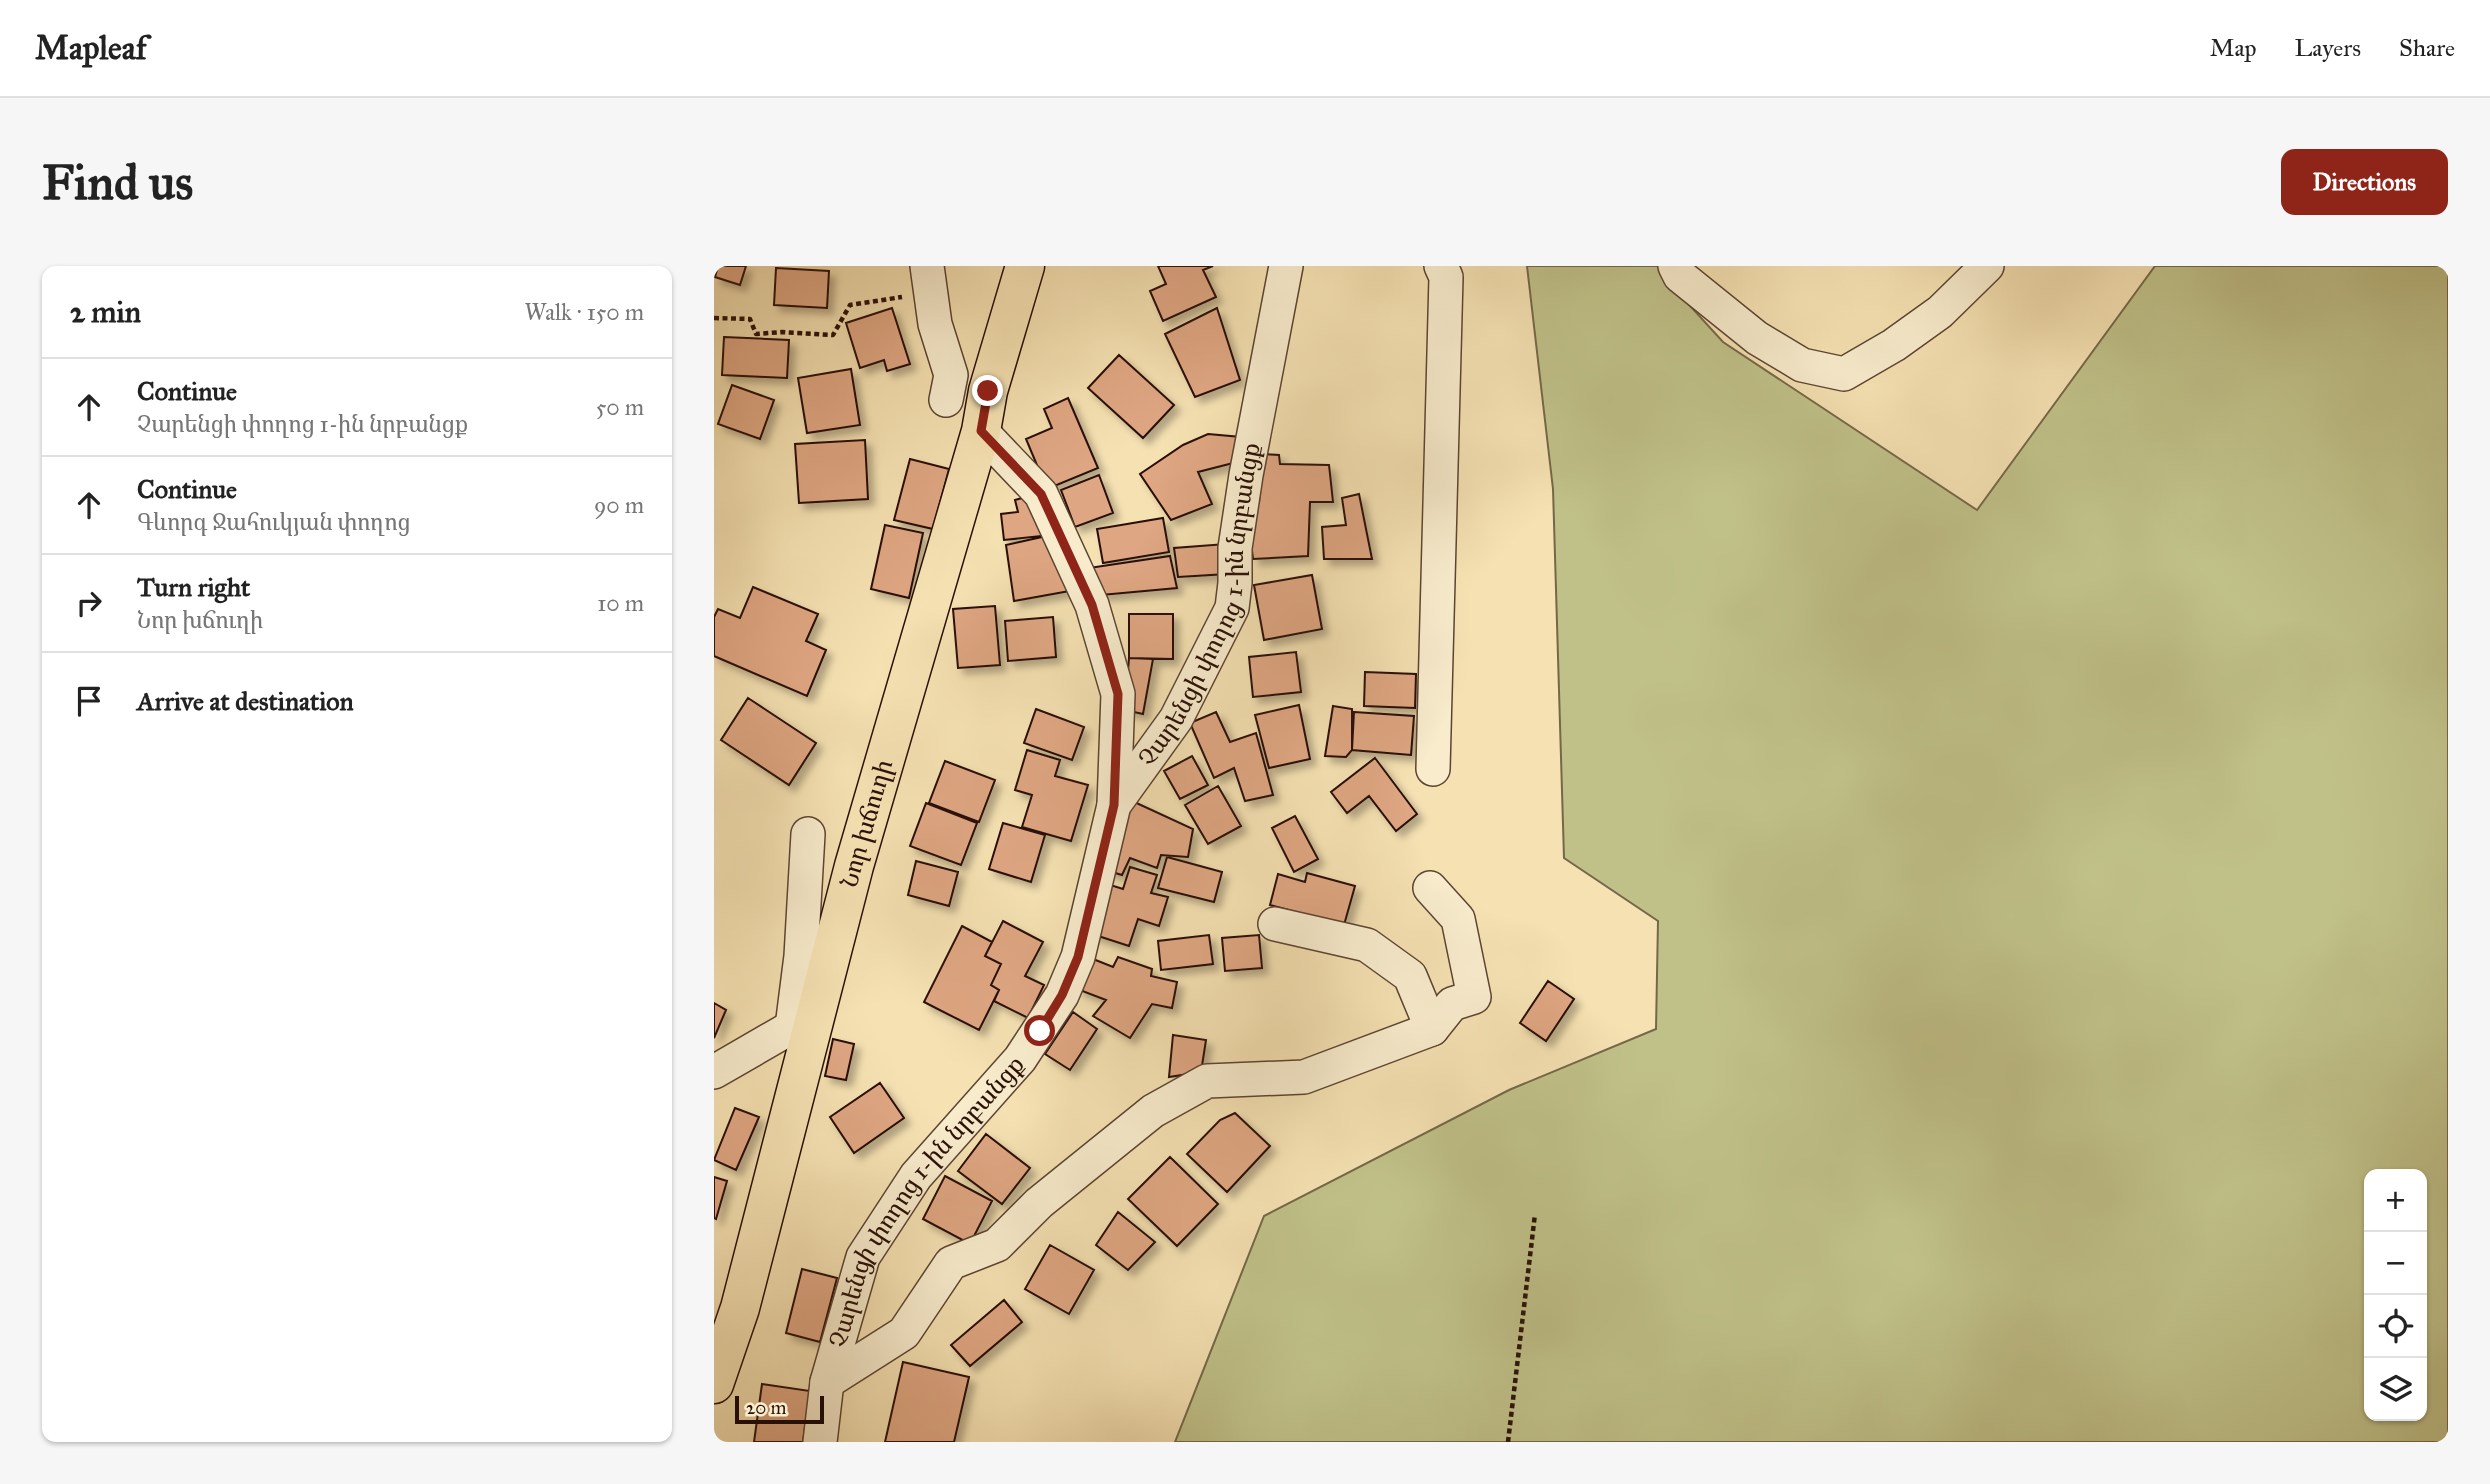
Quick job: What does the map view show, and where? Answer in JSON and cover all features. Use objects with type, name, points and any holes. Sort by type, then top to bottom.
[{"type":"main road","name":"Նոր խճուղի","points":[[714,1384],[740,1308],[803,1026],[854,866],[981,431],[988,391],[1025,266]]},
{"type":"street","points":[[927,266],[935,324],[951,375],[946,400]]},
{"type":"street","name":"Չարենցի փողոց 1-ին նրբանցք","points":[[820,1442],[827,1382],[863,1257],[916,1176],[1020,1059],[1062,995],[1078,957],[1114,805],[1176,719],[1232,608],[1236,583],[1235,548],[1245,475],[1286,266]]},
{"type":"street","points":[[1433,769],[1446,277],[1441,266]]},
{"type":"street","points":[[1675,266],[1680,276],[1757,338],[1802,365],[1844,374],[1894,345],[1940,312],[1987,266]]},
{"type":"street","points":[[981,431],[1041,494],[1092,605],[1118,694],[1114,805]]},
{"type":"street","points":[[714,1072],[803,1026],[801,956],[808,834]]},
{"type":"street","points":[[827,1382],[904,1333],[951,1263],[997,1245],[1039,1203],[1153,1111],[1207,1081],[1304,1077],[1433,1029],[1452,1003],[1474,998],[1458,919],[1430,888]]},
{"type":"street","points":[[1275,924],[1367,945],[1410,976],[1433,1029]]},
{"type":"path","points":[[714,318],[750,319],[756,334],[782,332],[834,335],[850,305],[902,297],[935,324]]},
{"type":"path","points":[[1508,1442],[1535,1214]]},
{"type":"green space","points":[[1527,266],[1659,266],[1670,284],[1723,342],[1977,510],[2155,266],[2448,266],[2448,1442],[1175,1442],[1264,1216],[1509,1090],[1656,1029],[1658,921],[1564,858],[1553,489]]},
{"type":"building","points":[[718,266],[746,266],[740,285],[715,277]]},
{"type":"building","points":[[1158,266],[1213,266],[1203,270],[1216,297],[1163,321],[1150,291],[1166,284]]},
{"type":"building","points":[[776,268],[829,271],[827,308],[774,305]]},
{"type":"building","points":[[892,308],[910,364],[887,371],[884,360],[860,368],[846,323]]},
{"type":"building","points":[[1217,308],[1240,380],[1195,397],[1165,334]]},
{"type":"building","points":[[724,337],[789,340],[787,378],[722,375]]},
{"type":"building","points":[[1119,355],[1174,405],[1143,438],[1088,388]]},
{"type":"building","points":[[851,369],[860,425],[807,433],[798,378]]},
{"type":"building","points":[[732,385],[774,400],[760,439],[718,424]]},
{"type":"building","points":[[1068,398],[1098,468],[1047,489],[1026,439],[1052,428],[1044,409]]},
{"type":"building","points":[[1208,434],[1241,437],[1241,461],[1198,472],[1212,504],[1171,520],[1140,474],[1183,445]]},
{"type":"building","points":[[865,440],[868,499],[799,503],[795,444]]},
{"type":"building","points":[[1263,454],[1279,455],[1280,464],[1329,465],[1333,502],[1310,502],[1308,556],[1253,559],[1247,508],[1259,503]]},
{"type":"building","points":[[910,459],[949,469],[933,529],[894,520]]},
{"type":"building","points":[[1099,475],[1113,513],[1075,527],[1061,490]]},
{"type":"building","points":[[1359,494],[1372,559],[1324,559],[1322,527],[1346,525],[1342,498]]},
{"type":"building","points":[[1033,495],[1051,535],[1004,540],[1001,514],[1018,512],[1015,500]]},
{"type":"building","points":[[1163,518],[1169,552],[1103,563],[1097,529]]},
{"type":"building","points":[[885,525],[923,533],[909,598],[871,589]]},
{"type":"building","points":[[1051,535],[1075,590],[1014,601],[1006,545]]},
{"type":"building","points":[[1226,544],[1227,574],[1178,577],[1174,548]]},
{"type":"building","points":[[1170,556],[1177,588],[1101,595],[1089,568]]},
{"type":"building","points":[[1312,575],[1322,629],[1264,640],[1254,585]]},
{"type":"building","points":[[753,587],[818,614],[806,641],[826,650],[807,696],[714,656],[714,617],[718,609],[740,618]]},
{"type":"building","points":[[995,606],[1000,665],[958,668],[953,609]]},
{"type":"building","points":[[1129,614],[1173,614],[1173,659],[1129,658]]},
{"type":"building","points":[[1053,617],[1056,657],[1008,661],[1005,621]]},
{"type":"building","points":[[1296,652],[1301,692],[1253,697],[1249,657]]},
{"type":"building","points":[[1129,658],[1153,659],[1143,714],[1125,710]]},
{"type":"building","points":[[1365,672],[1416,674],[1415,708],[1364,706]]},
{"type":"building","points":[[748,698],[816,743],[789,785],[721,740]]},
{"type":"building","points":[[1299,705],[1310,759],[1269,768],[1255,715]]},
{"type":"building","points":[[1333,706],[1352,709],[1352,750],[1346,757],[1325,756]]},
{"type":"building","points":[[1036,709],[1084,727],[1072,760],[1024,743]]},
{"type":"building","points":[[1216,712],[1230,742],[1256,733],[1273,795],[1245,801],[1234,768],[1214,778],[1190,723]]},
{"type":"building","points":[[1354,712],[1414,716],[1411,755],[1352,750]]},
{"type":"building","points":[[1027,750],[1060,760],[1055,776],[1088,785],[1071,841],[1022,827],[1032,795],[1015,790]]},
{"type":"building","points":[[1192,756],[1208,785],[1180,799],[1164,771]]},
{"type":"building","points":[[1375,758],[1417,814],[1396,831],[1369,796],[1347,813],[1331,792]]},
{"type":"building","points":[[945,761],[995,780],[979,822],[929,803]]},
{"type":"building","points":[[1218,786],[1241,826],[1208,844],[1185,805]]},
{"type":"building","points":[[1130,800],[1193,829],[1188,857],[1161,855],[1157,868],[1130,858],[1122,875],[1105,870]]},
{"type":"building","points":[[926,803],[977,823],[961,865],[910,846]]},
{"type":"building","points":[[1295,816],[1318,859],[1294,872],[1272,828]]},
{"type":"building","points":[[1003,823],[1045,835],[1031,882],[989,869]]},
{"type":"building","points":[[1167,857],[1222,872],[1214,902],[1158,888]]},
{"type":"building","points":[[916,861],[958,872],[949,906],[908,895]]},
{"type":"building","points":[[1130,867],[1157,875],[1151,893],[1168,897],[1159,926],[1138,919],[1129,946],[1089,933],[1104,883],[1123,889]]},
{"type":"building","points":[[1307,873],[1355,886],[1344,925],[1270,905],[1278,874],[1305,882]]},
{"type":"building","points":[[1003,921],[1043,942],[1025,976],[1044,985],[1028,1018],[994,1001],[999,990],[991,985],[1001,964],[985,956]]},
{"type":"building","points":[[962,926],[992,942],[985,956],[1001,964],[991,985],[999,990],[979,1030],[924,1002]]},
{"type":"building","points":[[1209,935],[1213,964],[1161,970],[1158,941]]},
{"type":"building","points":[[1259,935],[1262,968],[1225,971],[1222,938]]},
{"type":"building","points":[[1088,957],[1113,967],[1118,957],[1152,969],[1151,976],[1177,982],[1172,1008],[1152,1004],[1130,1038],[1093,1016],[1106,1000],[1077,989]]},
{"type":"building","points":[[1548,981],[1574,999],[1546,1041],[1520,1023]]},
{"type":"building","points":[[714,1003],[726,1010],[714,1038]]},
{"type":"building","points":[[1073,1012],[1097,1029],[1070,1070],[1045,1054]]},
{"type":"building","points":[[1173,1035],[1206,1040],[1201,1072],[1169,1077]]},
{"type":"building","points":[[833,1039],[854,1044],[846,1080],[825,1076]]},
{"type":"building","points":[[880,1083],[904,1118],[854,1153],[830,1117]]},
{"type":"building","points":[[735,1108],[759,1117],[736,1170],[714,1160]]},
{"type":"building","points":[[1235,1113],[1270,1146],[1227,1192],[1187,1154],[1220,1120]]},
{"type":"building","points":[[986,1134],[1030,1168],[1002,1204],[958,1171]]},
{"type":"building","points":[[1170,1157],[1218,1204],[1177,1246],[1128,1199]]},
{"type":"building","points":[[945,1176],[992,1201],[970,1244],[923,1219]]},
{"type":"building","points":[[714,1177],[727,1181],[716,1219],[714,1218]]},
{"type":"building","points":[[1118,1212],[1155,1242],[1128,1270],[1096,1245]]},
{"type":"building","points":[[1050,1245],[1094,1270],[1069,1314],[1025,1289]]},
{"type":"building","points":[[802,1269],[837,1278],[820,1342],[786,1333]]},
{"type":"building","points":[[1004,1300],[1022,1322],[970,1366],[951,1345]]},
{"type":"building","points":[[903,1362],[969,1377],[954,1442],[885,1442]]},
{"type":"building","points":[[762,1384],[810,1391],[803,1442],[754,1442]]},
{"type":"route","points":[[988,391],[981,431],[1041,494],[1092,605],[1118,694],[1114,805],[1078,957],[1062,995],[1040,1031]]}]
